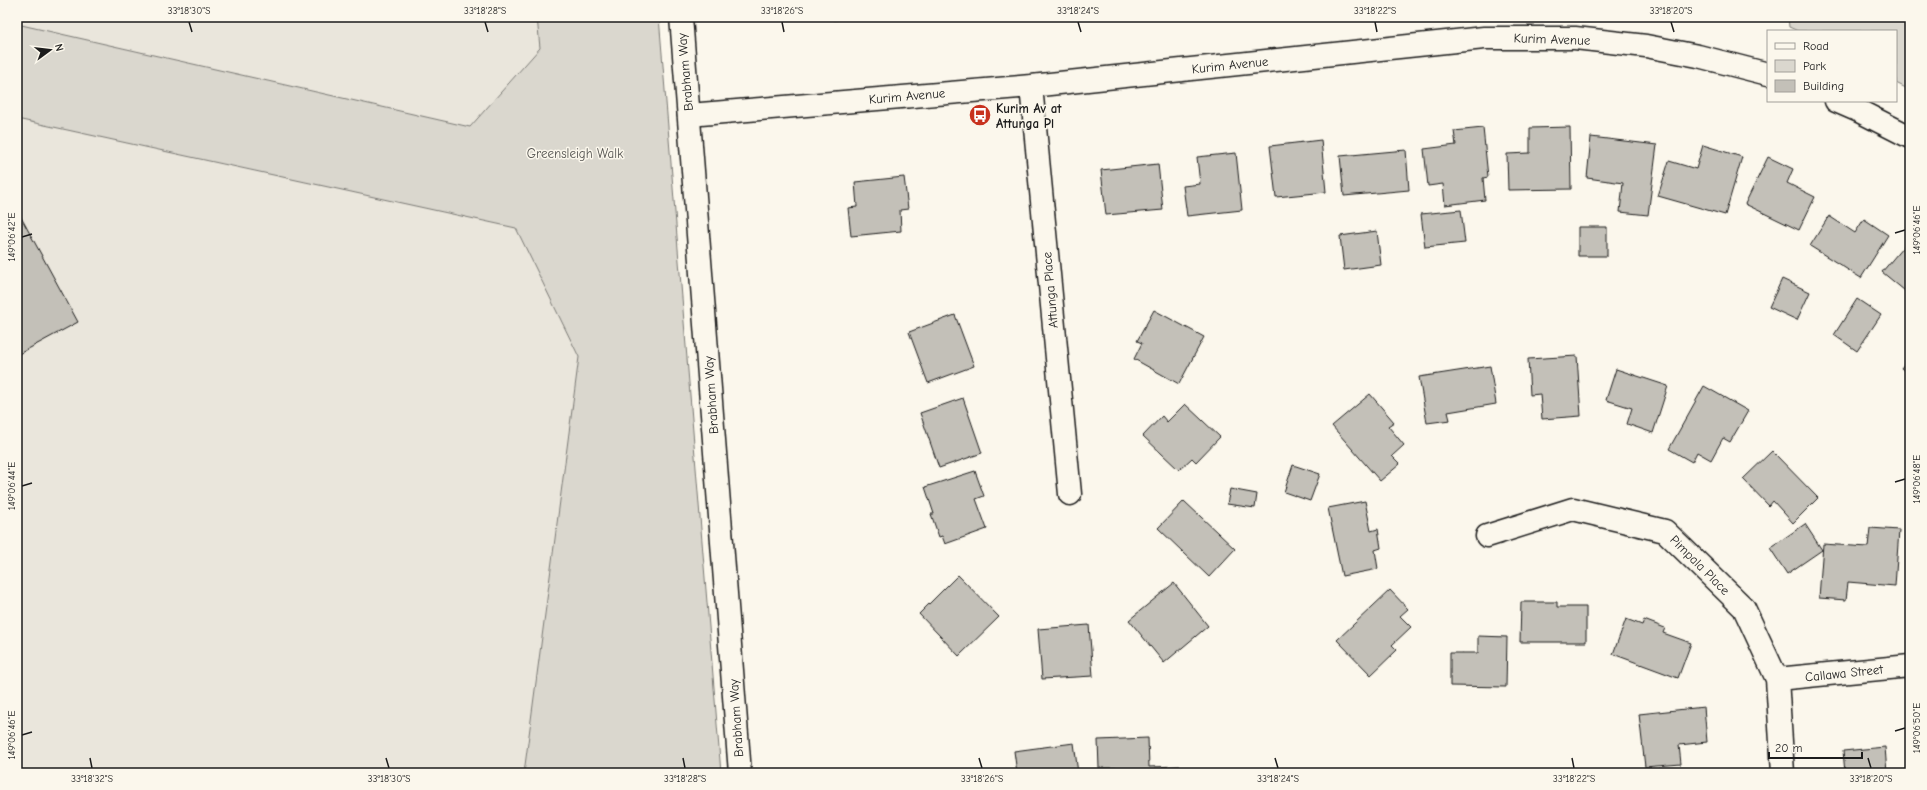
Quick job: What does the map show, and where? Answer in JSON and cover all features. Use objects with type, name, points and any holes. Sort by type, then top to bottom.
[{"type":"street","name":"Brabham Way","points":[[681,17],[740,773]]},
{"type":"street","name":"Kurim Avenue","points":[[689,115],[1031,86],[1484,38],[1575,38],[1646,46],[1698,56],[1767,74]]},
{"type":"street","name":"Attunga Place","points":[[1031,86],[1070,494]]},
{"type":"street","points":[[1838,102],[1910,137]]},
{"type":"street","name":"Pimpala Place","points":[[1487,536],[1573,509],[1665,531],[1744,608],[1777,679],[1783,773]]},
{"type":"street","name":"Callawa Street","points":[[1777,679],[1910,666]]},
{"type":"shaded area","points":[[17,17],[537,17],[540,48],[470,127],[17,24]]},
{"type":"shaded area","points":[[17,119],[516,228],[579,357],[524,773],[17,773]]},
{"type":"green space","name":"Greensleigh Walk","points":[[537,17],[659,17],[721,773],[524,773],[579,357],[516,228],[17,119],[17,24],[470,127],[540,48]]},
{"type":"green space","points":[[1788,17],[1910,17],[1910,90],[1897,84],[1897,30],[1796,30],[1789,27]]},
{"type":"building","points":[[832,17],[870,17],[833,20]]},
{"type":"building","points":[[1570,127],[1571,189],[1508,190],[1507,154],[1530,153],[1530,128]]},
{"type":"building","points":[[1483,128],[1488,177],[1483,178],[1485,200],[1445,205],[1443,184],[1428,186],[1424,149],[1456,145],[1454,131]]},
{"type":"building","points":[[1591,137],[1657,145],[1648,215],[1620,212],[1623,183],[1587,178]]},
{"type":"building","points":[[1321,140],[1326,192],[1276,197],[1270,146]]},
{"type":"building","points":[[1703,145],[1742,157],[1725,215],[1658,196],[1669,161],[1696,169]]},
{"type":"building","points":[[1406,150],[1409,190],[1344,196],[1340,156]]},
{"type":"building","points":[[1236,153],[1242,210],[1187,216],[1183,186],[1200,184],[1197,157]]},
{"type":"building","points":[[1768,157],[1793,169],[1787,183],[1815,197],[1799,230],[1745,204]]},
{"type":"building","points":[[1158,164],[1163,210],[1106,215],[1101,170]]},
{"type":"building","points":[[904,177],[908,209],[900,210],[901,231],[851,236],[848,208],[857,207],[855,182]]},
{"type":"building","points":[[17,210],[78,322],[17,355]]},
{"type":"building","points":[[1461,210],[1465,243],[1425,247],[1421,214]]},
{"type":"building","points":[[1829,216],[1855,233],[1864,219],[1888,235],[1861,278],[1810,246]]},
{"type":"building","points":[[1578,227],[1607,227],[1607,256],[1578,256]]},
{"type":"building","points":[[1377,231],[1381,265],[1344,270],[1340,236]]},
{"type":"building","points":[[1908,241],[1910,243],[1910,295],[1882,272]]},
{"type":"building","points":[[1782,279],[1810,292],[1797,320],[1769,307]]},
{"type":"building","points":[[1857,299],[1881,315],[1857,351],[1834,335]]},
{"type":"building","points":[[1154,310],[1204,337],[1179,384],[1134,359],[1142,343],[1137,341]]},
{"type":"building","points":[[955,315],[974,366],[928,383],[909,332]]},
{"type":"building","points":[[1577,356],[1581,416],[1542,419],[1540,394],[1530,395],[1528,359]]},
{"type":"building","points":[[1910,357],[1910,375],[1901,368]]},
{"type":"building","points":[[1490,366],[1496,404],[1448,412],[1450,420],[1427,423],[1419,377]]},
{"type":"building","points":[[1616,369],[1668,386],[1653,433],[1627,424],[1632,408],[1606,400]]},
{"type":"building","points":[[1704,386],[1748,411],[1730,442],[1723,438],[1711,460],[1697,452],[1692,462],[1669,449]]},
{"type":"building","points":[[1370,394],[1394,422],[1388,426],[1404,445],[1392,456],[1400,464],[1380,481],[1332,426]]},
{"type":"building","points":[[963,398],[982,453],[939,468],[920,413]]},
{"type":"building","points":[[1185,404],[1220,437],[1196,462],[1192,458],[1179,470],[1143,436],[1162,416],[1167,422]]},
{"type":"building","points":[[1772,451],[1818,498],[1793,523],[1773,501],[1769,506],[1743,479]]},
{"type":"building","points":[[1293,465],[1320,474],[1310,501],[1284,492]]},
{"type":"building","points":[[975,471],[984,496],[976,499],[987,529],[945,544],[942,536],[939,537],[931,514],[934,514],[925,487]]},
{"type":"building","points":[[1230,489],[1257,494],[1255,508],[1227,504]]},
{"type":"building","points":[[1184,501],[1235,549],[1209,577],[1158,528]]},
{"type":"building","points":[[1365,501],[1371,531],[1378,529],[1381,548],[1375,550],[1378,569],[1342,576],[1328,508]]},
{"type":"building","points":[[1910,507],[1910,535],[1908,535]]},
{"type":"building","points":[[1805,524],[1822,550],[1787,574],[1770,548]]},
{"type":"building","points":[[1870,528],[1899,530],[1895,586],[1848,582],[1846,600],[1819,598],[1823,544],[1868,547]]},
{"type":"building","points":[[958,575],[999,617],[959,656],[919,614]]},
{"type":"building","points":[[1174,583],[1208,626],[1164,663],[1129,620]]},
{"type":"building","points":[[1390,590],[1408,609],[1400,616],[1411,627],[1392,645],[1397,650],[1371,675],[1337,640]]},
{"type":"building","points":[[1521,602],[1557,602],[1557,607],[1586,607],[1586,642],[1520,642]]},
{"type":"building","points":[[1626,619],[1642,625],[1644,620],[1665,628],[1663,633],[1691,643],[1678,678],[1613,654]]},
{"type":"building","points":[[1089,625],[1093,676],[1042,679],[1038,629]]},
{"type":"building","points":[[1478,636],[1507,637],[1506,687],[1450,686],[1450,653],[1478,653]]},
{"type":"building","points":[[1704,707],[1707,742],[1679,745],[1681,764],[1645,767],[1639,714]]},
{"type":"building","points":[[1148,738],[1149,767],[1180,766],[1181,773],[1120,773],[1120,768],[1099,768],[1098,740]]},
{"type":"building","points":[[1074,743],[1078,773],[1017,773],[1014,751]]},
{"type":"building","points":[[1885,747],[1887,773],[1845,773],[1843,751]]},
{"type":"place","name":"Kurim Av at Attunga Pl","points":[[980,115]]}]
